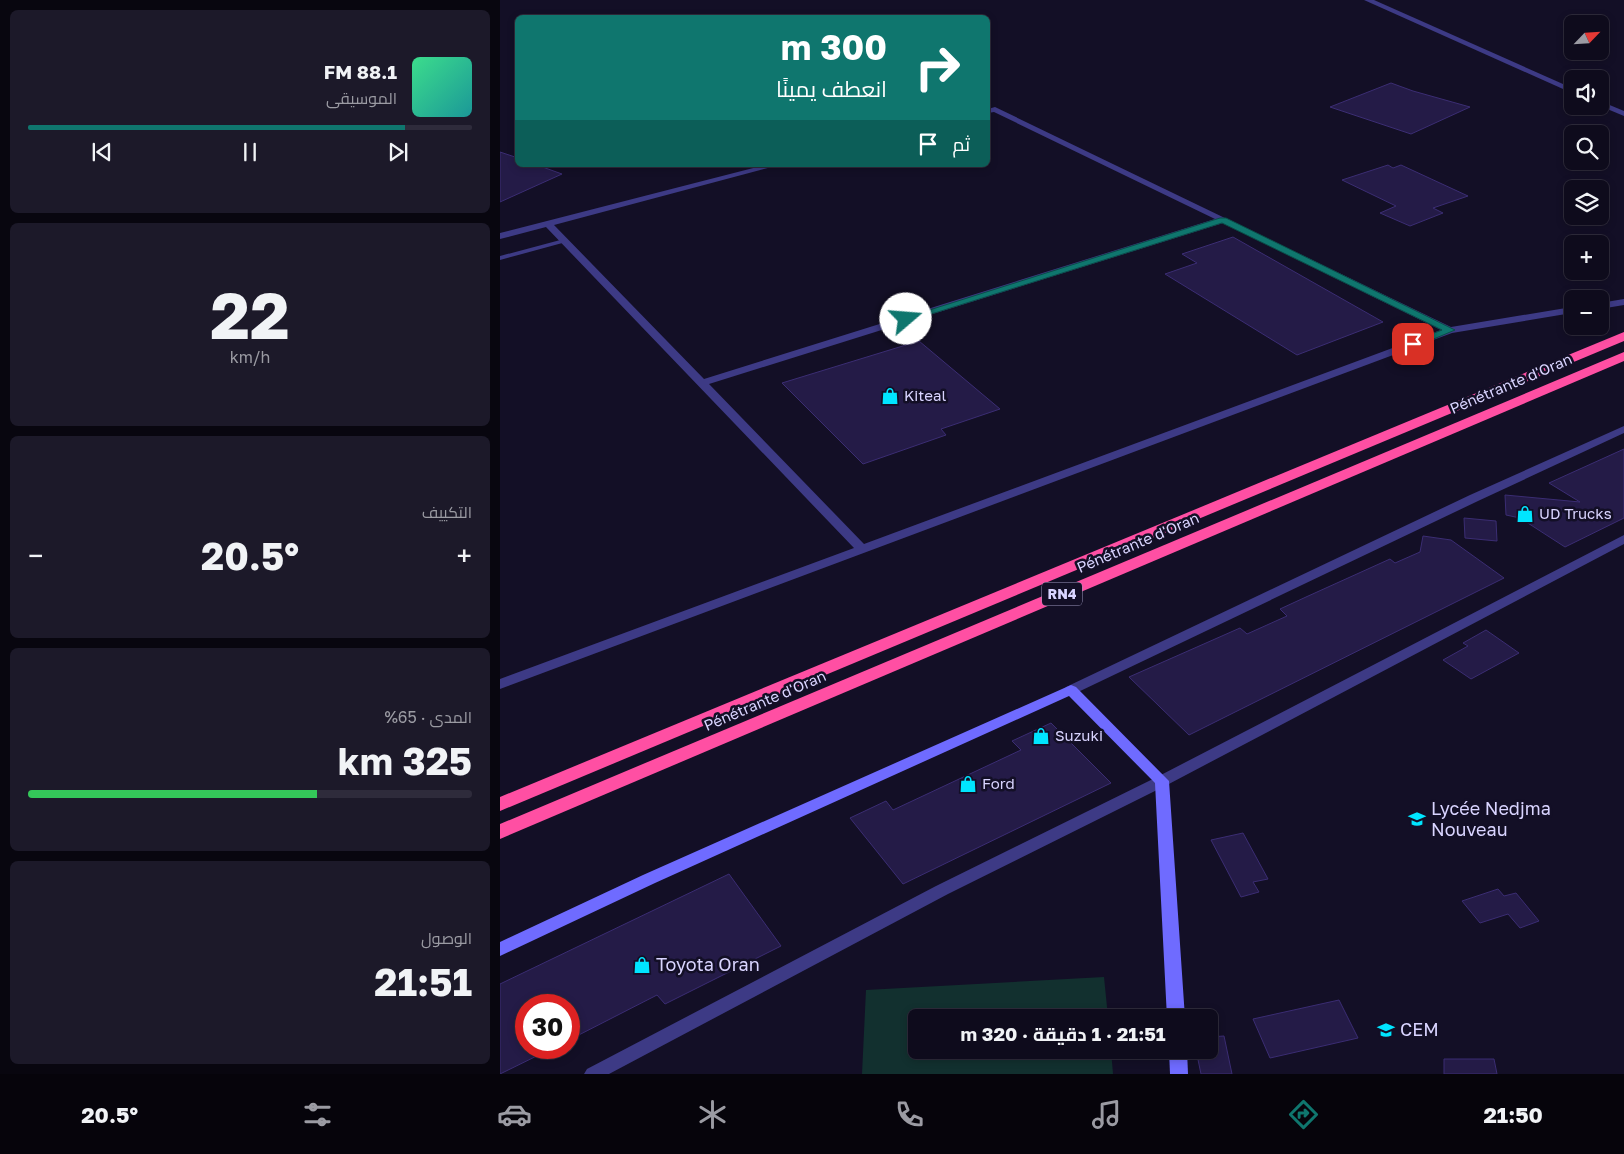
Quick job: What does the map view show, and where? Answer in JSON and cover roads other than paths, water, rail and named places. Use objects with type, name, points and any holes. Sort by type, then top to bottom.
[{"type":"highway","name":"Pénétrante d'Oran","points":[[500,804],[1624,336]]},
{"type":"highway","name":"Pénétrante d'Oran","points":[[500,832],[1624,356]]},
{"type":"street","points":[[1368,0],[1564,87]]},
{"type":"street","points":[[1609,107],[1624,114]]},
{"type":"street","points":[[990,110],[995,109],[1450,330]]},
{"type":"street","points":[[500,236],[767,167]]},
{"type":"street","points":[[701,383],[1223,220]]},
{"type":"street","points":[[547,224],[862,549]]},
{"type":"street","points":[[1609,304],[1624,302]]},
{"type":"street","points":[[500,684],[1450,330],[1564,311]]},
{"type":"street","points":[[500,949],[649,879],[1071,690],[1474,498],[1624,430]]},
{"type":"street","points":[[593,1074],[933,894],[1162,781],[1624,540]]},
{"type":"street","points":[[1071,690],[1162,781],[1175,1009]]},
{"type":"street","points":[[1178,1059],[1179,1074]]},
{"type":"lane","points":[[500,258],[564,241]]},
{"type":"place","name":"Kiteal","points":[[890,396]]},
{"type":"place","name":"UD Trucks","points":[[1525,514]]},
{"type":"place","name":"Suzuki","points":[[1041,736]]},
{"type":"place","name":"Ford","points":[[968,784]]},
{"type":"place","name":"Lycée Nedjma Nouveau","points":[[1417,819]]},
{"type":"place","name":"Toyota Oran","points":[[642,965]]},
{"type":"place","name":"CEM","points":[[1386,1030]]}]
